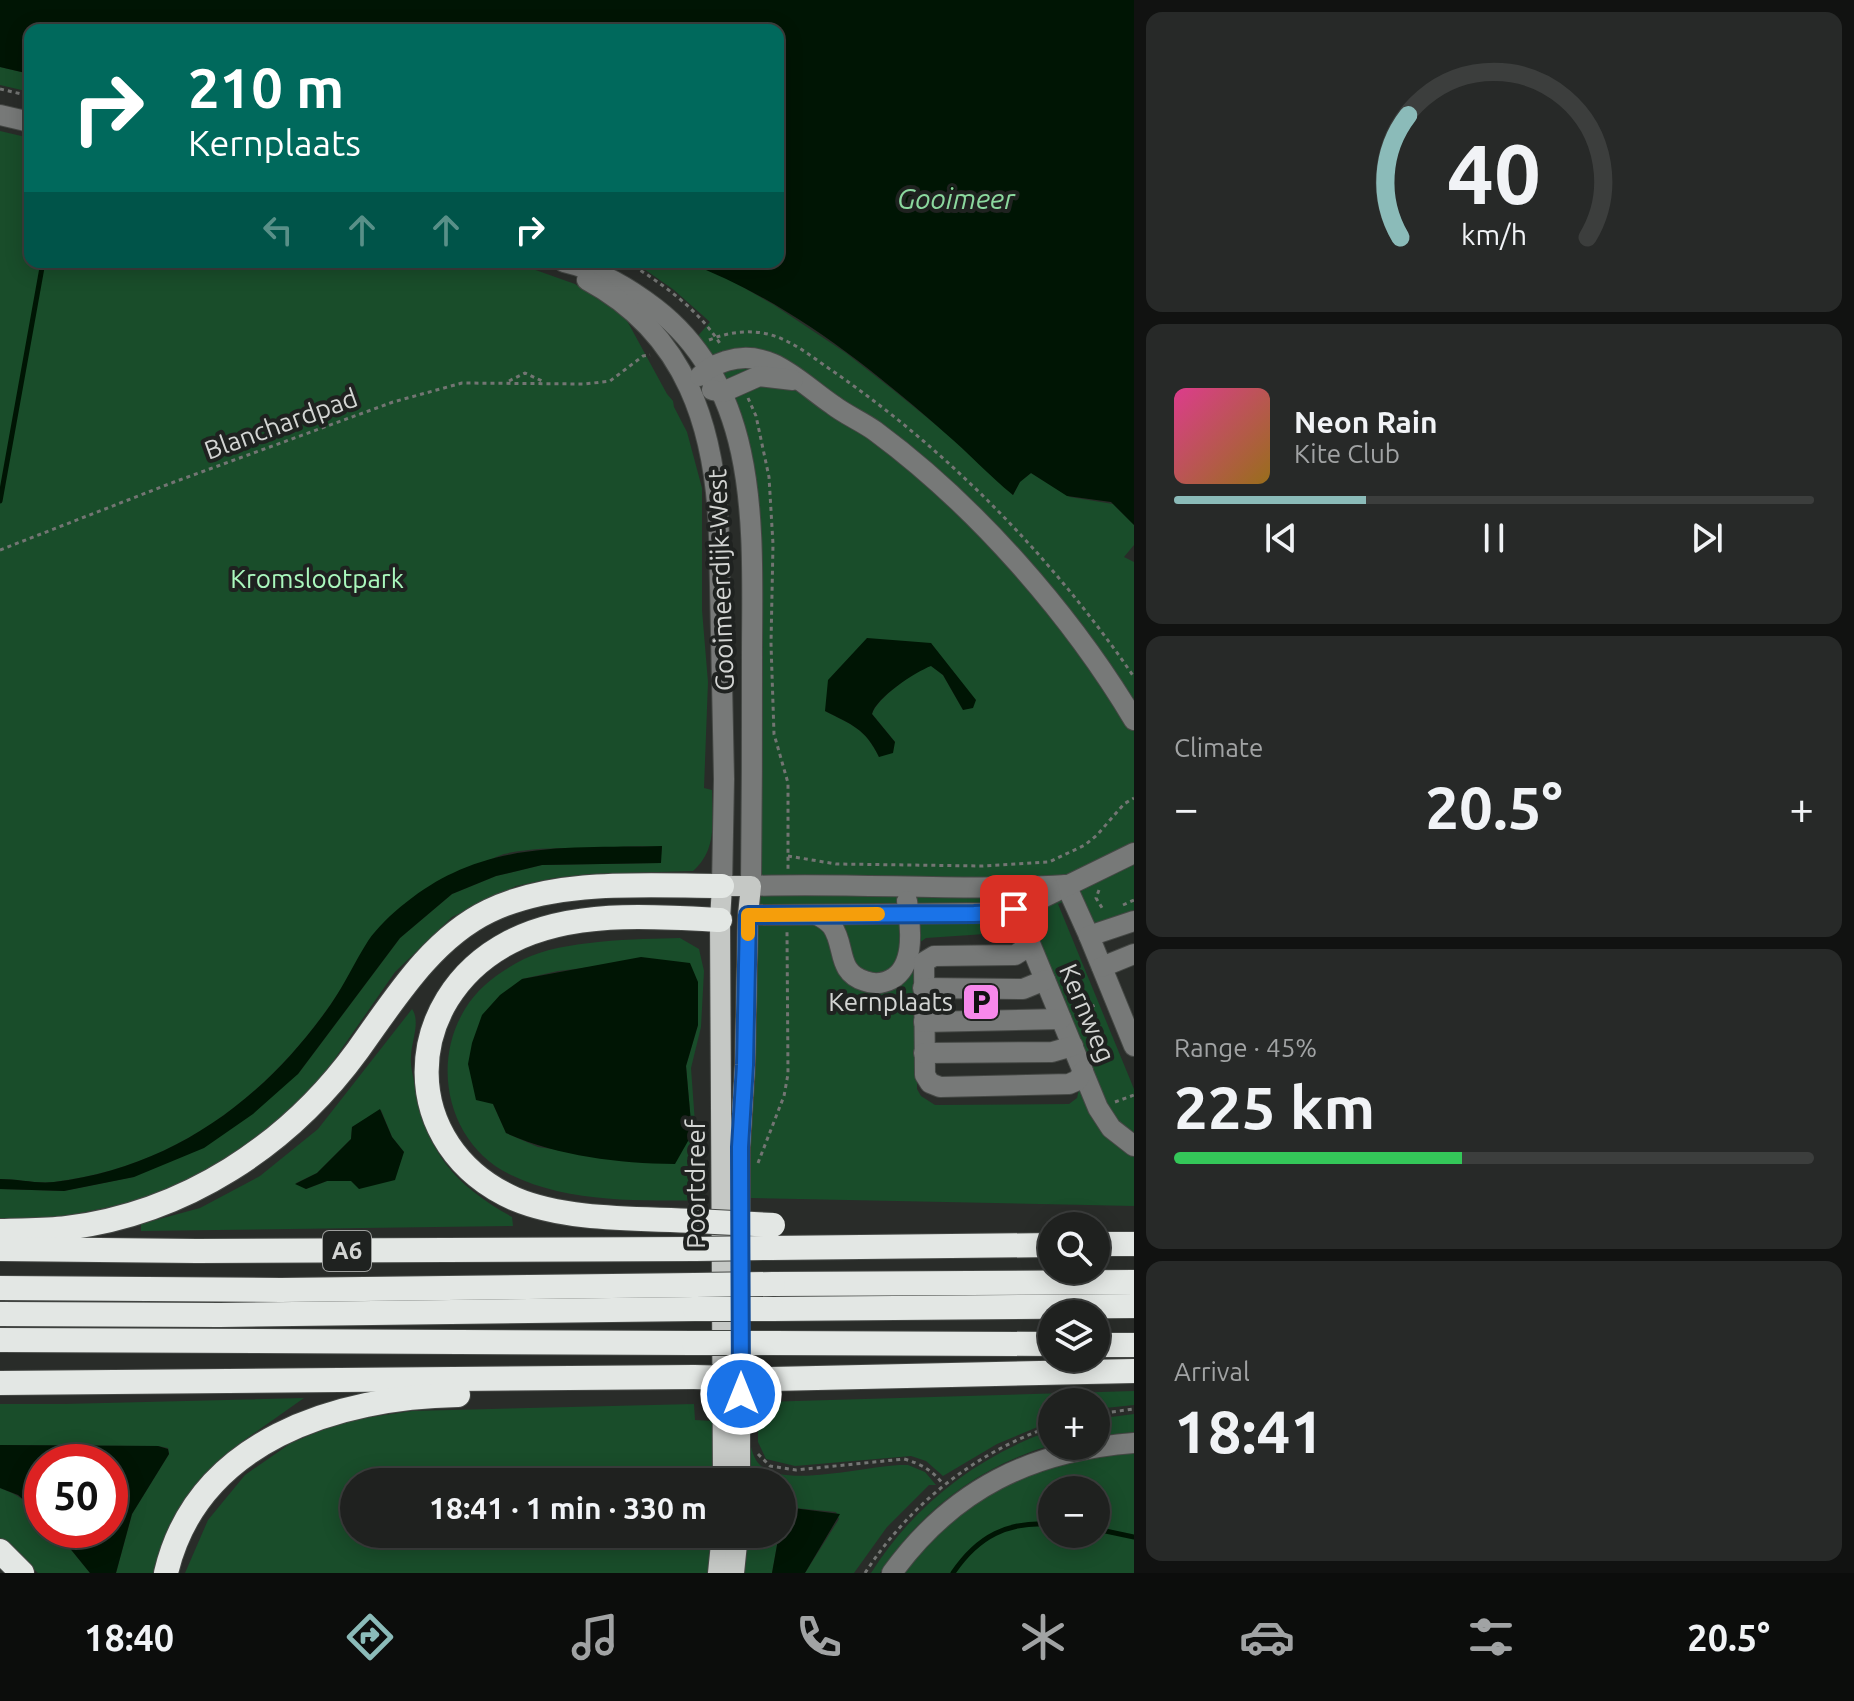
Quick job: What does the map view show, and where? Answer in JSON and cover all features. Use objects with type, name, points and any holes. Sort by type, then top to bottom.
[{"type":"highway","points":[[0,1231],[66,1228],[127,1214],[182,1196],[248,1159],[311,1108],[427,958],[462,927],[488,912],[548,891],[722,886]]},
{"type":"highway","name":"A6","points":[[720,920],[604,919],[558,926],[511,941],[474,967],[447,998],[428,1041],[425,1063],[429,1101],[446,1141],[462,1161],[497,1190],[534,1206],[572,1213],[695,1221],[827,1246],[1038,1245]]},
{"type":"highway","name":"A6","points":[[0,1249],[695,1249],[772,1236]]},
{"type":"highway","points":[[1110,1244],[1134,1244]]},
{"type":"highway","name":"A6","points":[[0,1314],[236,1315],[695,1297],[773,1284],[1134,1282]]},
{"type":"highway","name":"A6","points":[[0,1288],[695,1297],[772,1309],[1134,1306]]},
{"type":"highway","points":[[0,1340],[1038,1344]]},
{"type":"highway","points":[[1110,1345],[1134,1345]]},
{"type":"highway","points":[[166,1573],[187,1522],[212,1484],[269,1439],[319,1416],[379,1401],[772,1379],[1134,1371]]},
{"type":"highway","points":[[0,1383],[695,1384],[741,1378],[772,1379]]},
{"type":"highway","points":[[0,1551],[22,1573]]},
{"type":"main road","points":[[722,886],[751,886]]},
{"type":"main road","name":"Poortdreef","points":[[722,886],[723,1468]]},
{"type":"main road","name":"Poortdreef","points":[[740,1468],[740,1147],[751,886]]},
{"type":"main road","points":[[720,920],[748,915]]},
{"type":"main road","points":[[718,1573],[721,1548]]},
{"type":"main road","points":[[734,1573],[737,1548]]},
{"type":"street","points":[[0,115],[24,121]]},
{"type":"street","name":"Gooimeerdijk-West","points":[[563,268],[592,283],[637,315],[675,358],[690,386],[708,441],[718,504],[724,779],[722,886]]},
{"type":"street","name":"Gooimeerdijk-West","points":[[585,268],[633,291],[674,322],[710,366],[739,436],[750,509],[751,886]]},
{"type":"street","points":[[690,386],[710,366],[737,358],[755,357],[780,366],[873,429],[981,526],[1053,605],[1090,653],[1134,720]]},
{"type":"street","points":[[690,386],[723,392],[759,376],[800,382]]},
{"type":"street","points":[[751,886],[897,885],[1032,903],[1134,853]]},
{"type":"street","points":[[817,915],[832,926],[841,958],[851,974],[861,980],[878,983],[896,976],[909,953],[906,896],[897,885]]},
{"type":"street","points":[[1066,885],[1132,1033]]},
{"type":"street","points":[[748,915],[996,913],[1011,899]]},
{"type":"street","name":"Kernweg","points":[[1011,899],[1098,1108],[1111,1128],[1134,1146]]},
{"type":"street","points":[[1089,936],[1127,913]]},
{"type":"street","points":[[1027,940],[1023,950],[1015,955],[930,957],[923,966],[925,1075],[930,1083],[940,1087],[1069,1084],[1078,1080],[1083,1071]]},
{"type":"street","points":[[1102,967],[1134,954]]},
{"type":"street","points":[[923,988],[1023,989],[1045,980]]},
{"type":"street","points":[[1114,997],[1134,989]]},
{"type":"street","points":[[924,1022],[1061,1019]]},
{"type":"street","points":[[924,1053],[1052,1052],[1073,1046]]},
{"type":"street","points":[[892,1573],[923,1535],[955,1506],[994,1481],[1046,1458],[1078,1449],[1134,1443]]},
{"type":"path","points":[[0,89],[24,95]]},
{"type":"path","points":[[637,268],[685,303],[716,337],[695,345]]},
{"type":"path","name":"Blanchardpad","points":[[0,550],[393,402],[462,383],[585,384],[610,381],[645,355],[650,355],[661,366],[675,358]]},
{"type":"path","points":[[505,382],[525,373],[545,383]]},
{"type":"path","points":[[788,856],[836,864],[1006,866],[1049,862],[1085,845],[1124,804],[1134,798]]},
{"type":"path","points":[[1099,890],[1096,898],[1101,909],[1107,911]]},
{"type":"path","points":[[1127,913],[1134,900]]},
{"type":"path","points":[[1061,1019],[1114,997]]},
{"type":"path","points":[[1110,1412],[1134,1409]]},
{"type":"path","points":[[865,1573],[894,1532],[943,1484],[1008,1444],[1038,1432]]},
{"type":"green space","points":[[0,67],[24,73],[24,91],[0,85]]},
{"type":"green space","name":"Kromslootpark","points":[[0,131],[24,137],[24,268],[530,268],[575,284],[625,317],[687,432],[702,488],[702,610],[708,682],[704,788],[712,790],[713,823],[710,844],[701,862],[693,871],[591,874],[516,886],[452,917],[395,972],[329,1067],[281,1123],[222,1166],[146,1199],[62,1217],[0,1221],[0,1189],[64,1191],[134,1177],[298,1074],[400,938],[452,894],[496,876],[542,865],[660,863],[662,847],[550,848],[504,854],[409,902],[390,918],[305,1039],[245,1099],[212,1124],[138,1162],[97,1174],[54,1182],[0,1179]]},
{"type":"green space","points":[[643,268],[702,268],[723,276],[774,305],[846,353],[947,434],[1013,495],[1020,481],[1031,473],[1070,497],[1113,504],[1134,525],[1134,545],[1124,557],[1134,562],[1134,913],[1092,930],[1078,896],[1058,904],[1134,1089],[1134,1206],[750,1198],[756,534],[749,466],[696,338],[710,322],[674,290]],"holes":[[[931,643],[963,710],[943,675],[930,665],[923,668],[888,693],[872,714],[895,742],[879,757],[863,733],[825,711]],[[1015,932],[1079,1089],[1077,1098],[1069,1104],[935,1105],[921,1096],[917,1089],[919,943],[926,938]]]},
{"type":"green space","points":[[680,938],[699,949],[704,971],[701,1027],[691,1068],[696,1137],[691,1176],[708,1201],[582,1196],[534,1184],[490,1162],[460,1124],[448,1079],[454,1031],[471,1001],[499,974],[540,953],[600,942]],"holes":[[[599,966],[698,1025],[686,1066],[692,1134],[573,1152],[538,1147],[506,1133],[493,1104],[522,979]]]},
{"type":"green space","points":[[412,1009],[416,1026],[411,1065],[427,1131],[436,1149],[459,1179],[512,1217],[513,1226],[141,1231],[141,1224],[200,1208],[260,1176],[318,1129]],"holes":[[[381,1110],[392,1137],[404,1152],[351,1181],[327,1181],[306,1189],[296,1183],[317,1173],[351,1139],[352,1127]]]},
{"type":"green space","points":[[1134,1391],[1134,1405],[1110,1408],[1110,1392]]},
{"type":"green space","points":[[1038,1394],[1038,1427],[997,1444],[943,1476],[926,1461],[911,1456],[795,1466],[766,1459],[758,1442],[758,1402]]},
{"type":"green space","points":[[304,1398],[240,1443],[188,1499],[157,1573],[116,1573],[123,1548],[128,1548],[132,1514],[169,1454],[168,1448],[128,1444],[0,1445],[0,1404]]},
{"type":"green space","points":[[694,1404],[695,1420],[713,1421],[715,1468],[340,1468],[340,1548],[711,1548],[708,1573],[185,1573],[208,1520],[245,1475],[291,1443],[344,1421],[412,1411]]},
{"type":"green space","points":[[1134,1414],[1134,1432],[1110,1435],[1110,1417]]},
{"type":"green space","points":[[1038,1436],[1038,1450],[1000,1465],[954,1493],[914,1529],[880,1573],[871,1573],[907,1526],[949,1486]]},
{"type":"green space","points":[[750,1443],[758,1463],[766,1468],[749,1468]]},
{"type":"green space","points":[[1134,1451],[1134,1573],[902,1573],[962,1511],[1027,1474],[1075,1460],[1110,1460],[1110,1454]]},
{"type":"green space","points":[[908,1465],[925,1472],[936,1485],[929,1485],[887,1527],[854,1573],[805,1573],[839,1519],[836,1512],[796,1508],[796,1475]]},
{"type":"green space","points":[[0,1488],[24,1501],[24,1548],[70,1548],[90,1573],[38,1573],[0,1538]]},
{"type":"green space","points":[[745,1548],[776,1548],[772,1573],[742,1573]]},
{"type":"water","name":"Gooimeer","points":[[0,0],[1134,0],[1134,525],[1111,502],[1067,496],[1031,473],[1020,482],[1013,495],[916,408],[855,359],[757,294],[700,268],[784,268],[784,24],[24,24],[24,73],[0,67]]},
{"type":"water","points":[[867,638],[931,643],[976,700],[973,708],[963,710],[943,675],[931,666],[924,669],[897,686],[875,708],[872,714],[895,742],[893,753],[879,757],[863,733],[825,711],[828,680]]},
{"type":"water","points":[[662,846],[661,863],[542,865],[496,876],[452,894],[400,938],[298,1074],[253,1114],[204,1148],[134,1177],[64,1191],[0,1189],[0,1179],[54,1182],[138,1162],[176,1145],[212,1123],[276,1070],[305,1038],[336,996],[368,941],[385,921],[418,893],[453,873],[477,863],[529,851]]},
{"type":"water","points":[[641,957],[690,963],[698,982],[698,1025],[686,1066],[692,1134],[675,1164],[588,1157],[506,1133],[493,1104],[476,1100],[468,1064],[482,1015],[500,995],[522,979]]},
{"type":"water","points":[[380,1109],[392,1137],[404,1152],[395,1180],[359,1189],[351,1181],[327,1181],[306,1189],[295,1184],[317,1173],[351,1139],[352,1127]]},
{"type":"water","points":[[0,1445],[24,1445],[24,1500],[0,1488]]},
{"type":"water","points":[[128,1446],[168,1449],[169,1454],[132,1514],[128,1529]]},
{"type":"water","points":[[796,1508],[840,1514],[805,1573],[772,1573],[776,1548],[796,1548]]},
{"type":"water","points":[[70,1548],[123,1548],[116,1573],[90,1573]]},
{"type":"waterway","points":[[0,501],[42,268]]},
{"type":"waterway","points":[[953,1573],[984,1540],[1008,1528],[1038,1524]]},
{"type":"waterway","points":[[1110,1532],[1134,1537]]},
{"type":"slow traffic","points":[[748,934],[748,915],[878,914]]},
{"type":"place","name":"Kernplaats","points":[[981,1002]]},
{"type":"route","points":[[741,1394],[740,1147],[748,915],[974,914],[1014,909]]}]
